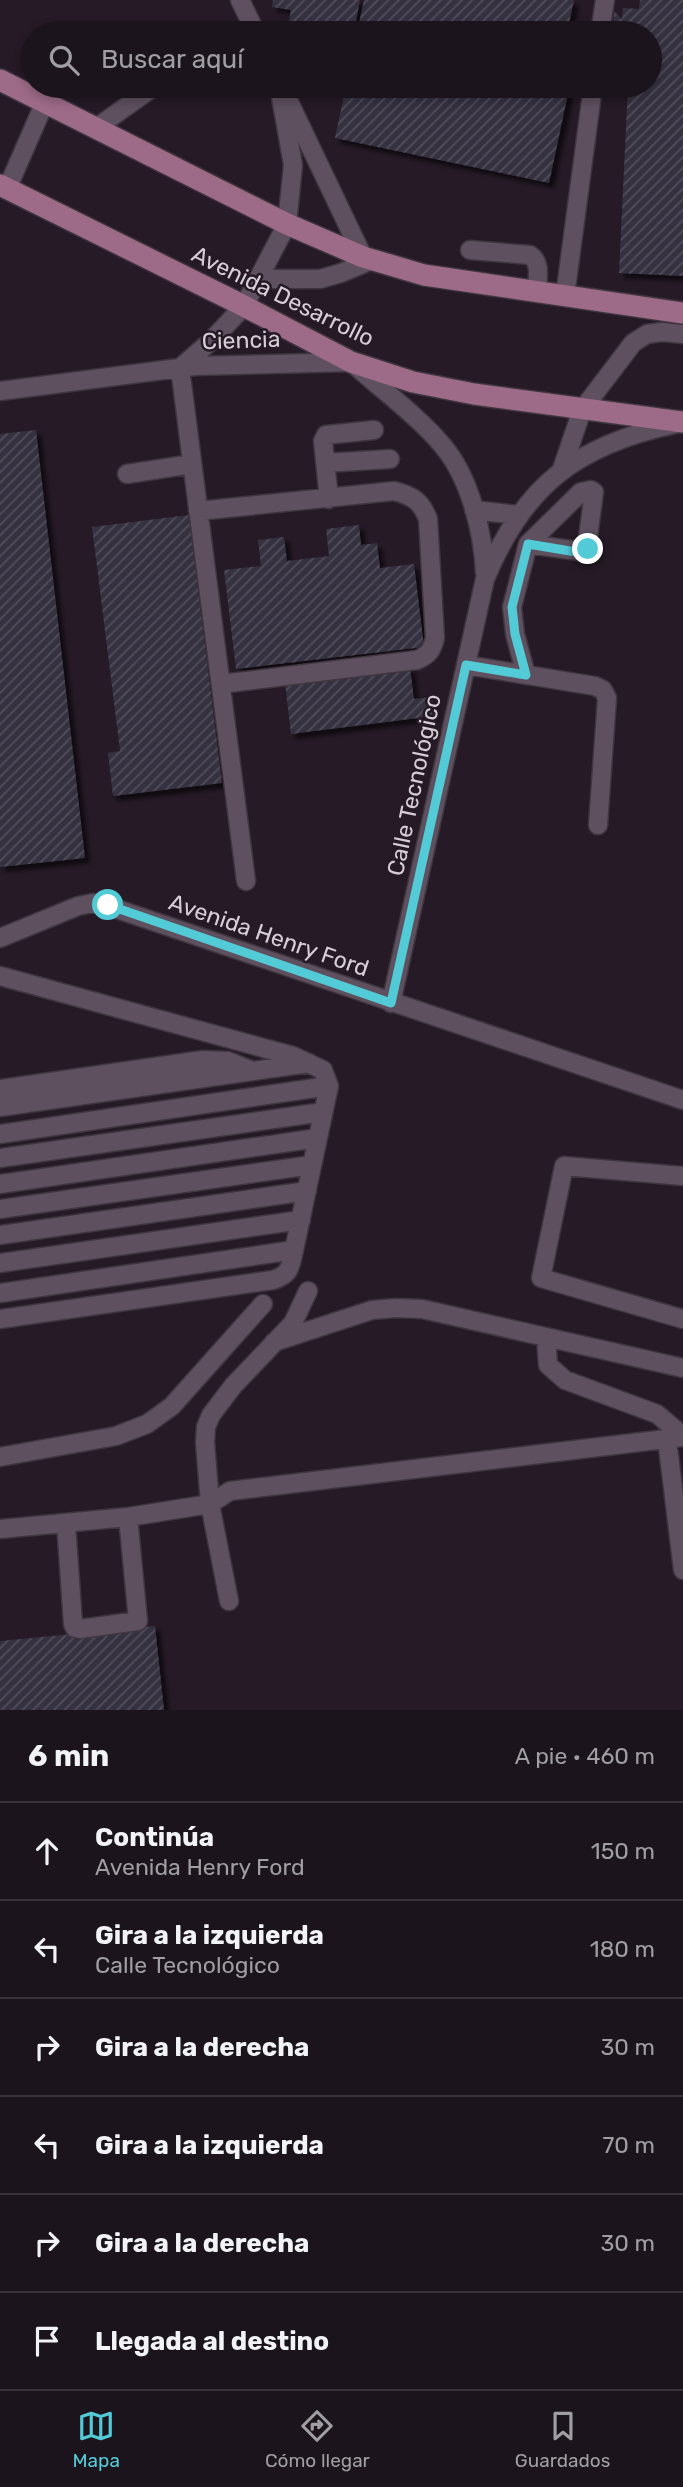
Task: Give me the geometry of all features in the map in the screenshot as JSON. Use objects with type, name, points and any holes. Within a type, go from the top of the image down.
[{"type":"main road","points":[[0,80],[21,90]]},
{"type":"main road","points":[[37,98],[286,224],[368,258],[424,275],[683,313]]},
{"type":"main road","name":"Avenida Desarrollo","points":[[3,187],[351,362],[413,382],[474,394],[683,422]]},
{"type":"street","points":[[240,0],[250,21]]},
{"type":"street","points":[[602,21],[605,0]]},
{"type":"street","points":[[96,128],[138,98]]},
{"type":"street","name":"Ciencia","points":[[180,368],[211,341],[244,306],[286,224],[293,165],[282,98]]},
{"type":"street","points":[[260,279],[320,279],[341,274],[368,258],[286,98]]},
{"type":"street","points":[[565,296],[591,98]]},
{"type":"street","points":[[3,187],[45,102]]},
{"type":"street","points":[[470,250],[530,255],[535,258],[537,292]]},
{"type":"street","name":"Calle Tecnológico","points":[[562,469],[582,410],[633,344],[647,334],[683,334]]},
{"type":"street","name":"Ciencia","points":[[180,368],[351,362]]},
{"type":"street","name":"Calle Tecnológico","points":[[351,362],[443,446],[456,466],[474,510],[483,546],[485,579]]},
{"type":"street","points":[[0,391],[180,368],[246,881]]},
{"type":"street","name":"Calle Tecnológico","points":[[391,1003],[485,579],[500,542],[518,515],[562,469],[600,446],[683,422]]},
{"type":"street","points":[[329,499],[323,440],[326,435],[374,430]]},
{"type":"street","points":[[325,463],[390,458]]},
{"type":"street","points":[[127,474],[192,464]]},
{"type":"street","points":[[198,511],[394,491],[415,498],[423,506],[428,519],[435,638],[433,648],[427,655],[417,660],[220,684]]},
{"type":"street","points":[[474,510],[518,515]]},
{"type":"street","points":[[526,675],[515,634],[512,607],[528,544]]},
{"type":"street","points":[[466,665],[595,686],[603,690],[607,698],[598,825]]},
{"type":"street","name":"Avenida Henry Ford","points":[[0,938],[78,906],[93,903],[108,905],[683,1100]]},
{"type":"street","points":[[0,976],[293,1056],[323,1070],[329,1086],[294,1250],[289,1270],[284,1276],[273,1280],[0,1318]]},
{"type":"street","points":[[0,1089],[203,1060],[228,1061],[253,1071]]},
{"type":"street","points":[[0,1107],[312,1063]]},
{"type":"street","points":[[0,1134],[329,1086]]},
{"type":"street","points":[[0,1158],[323,1112]]},
{"type":"street","points":[[0,1184],[318,1138]]},
{"type":"street","points":[[0,1209],[312,1165]]},
{"type":"street","points":[[683,1176],[564,1166],[541,1278],[683,1319]]},
{"type":"street","points":[[0,1235],[307,1191]]},
{"type":"street","points":[[0,1263],[301,1220]]},
{"type":"street","points":[[0,1293],[294,1250]]},
{"type":"street","points":[[229,1601],[210,1504],[205,1442],[211,1415],[233,1386],[293,1322],[308,1291]]},
{"type":"street","points":[[0,1457],[116,1436],[147,1424],[172,1406],[263,1304]]},
{"type":"street","points":[[274,1342],[372,1310],[422,1309],[683,1368]]},
{"type":"street","points":[[546,1337],[548,1365],[565,1380],[657,1413],[678,1437],[683,1570]]},
{"type":"street","points":[[0,1529],[128,1517],[210,1504],[230,1492],[678,1437]]},
{"type":"street","points":[[66,1523],[73,1624],[80,1629],[138,1621],[128,1517]]},
{"type":"building","points":[[273,0],[360,0],[356,21],[289,21],[291,10],[272,7]]},
{"type":"building","points":[[364,0],[574,0],[570,21],[360,21]]},
{"type":"building","points":[[640,0],[683,0],[683,276],[619,273],[627,98],[662,98],[662,21],[614,21],[614,11],[622,19],[623,8],[639,9]]},
{"type":"building","points":[[343,98],[567,98],[549,183],[335,138]]},
{"type":"building","points":[[36,430],[85,858],[0,867],[0,434]]},
{"type":"building","points":[[189,515],[222,783],[113,796],[108,753],[120,751],[92,527]]},
{"type":"building","points":[[359,525],[361,545],[377,543],[380,568],[414,564],[424,647],[236,669],[224,570],[261,566],[258,540],[284,537],[287,561],[329,556],[326,529]]},
{"type":"building","points":[[410,667],[414,699],[432,697],[434,716],[291,734],[285,683]]},
{"type":"building","points":[[155,1626],[164,1710],[0,1710],[0,1641]]},
{"type":"route","points":[[108,905],[391,1003],[466,665],[526,675],[515,634],[512,607],[528,544],[582,553],[588,549]]}]
